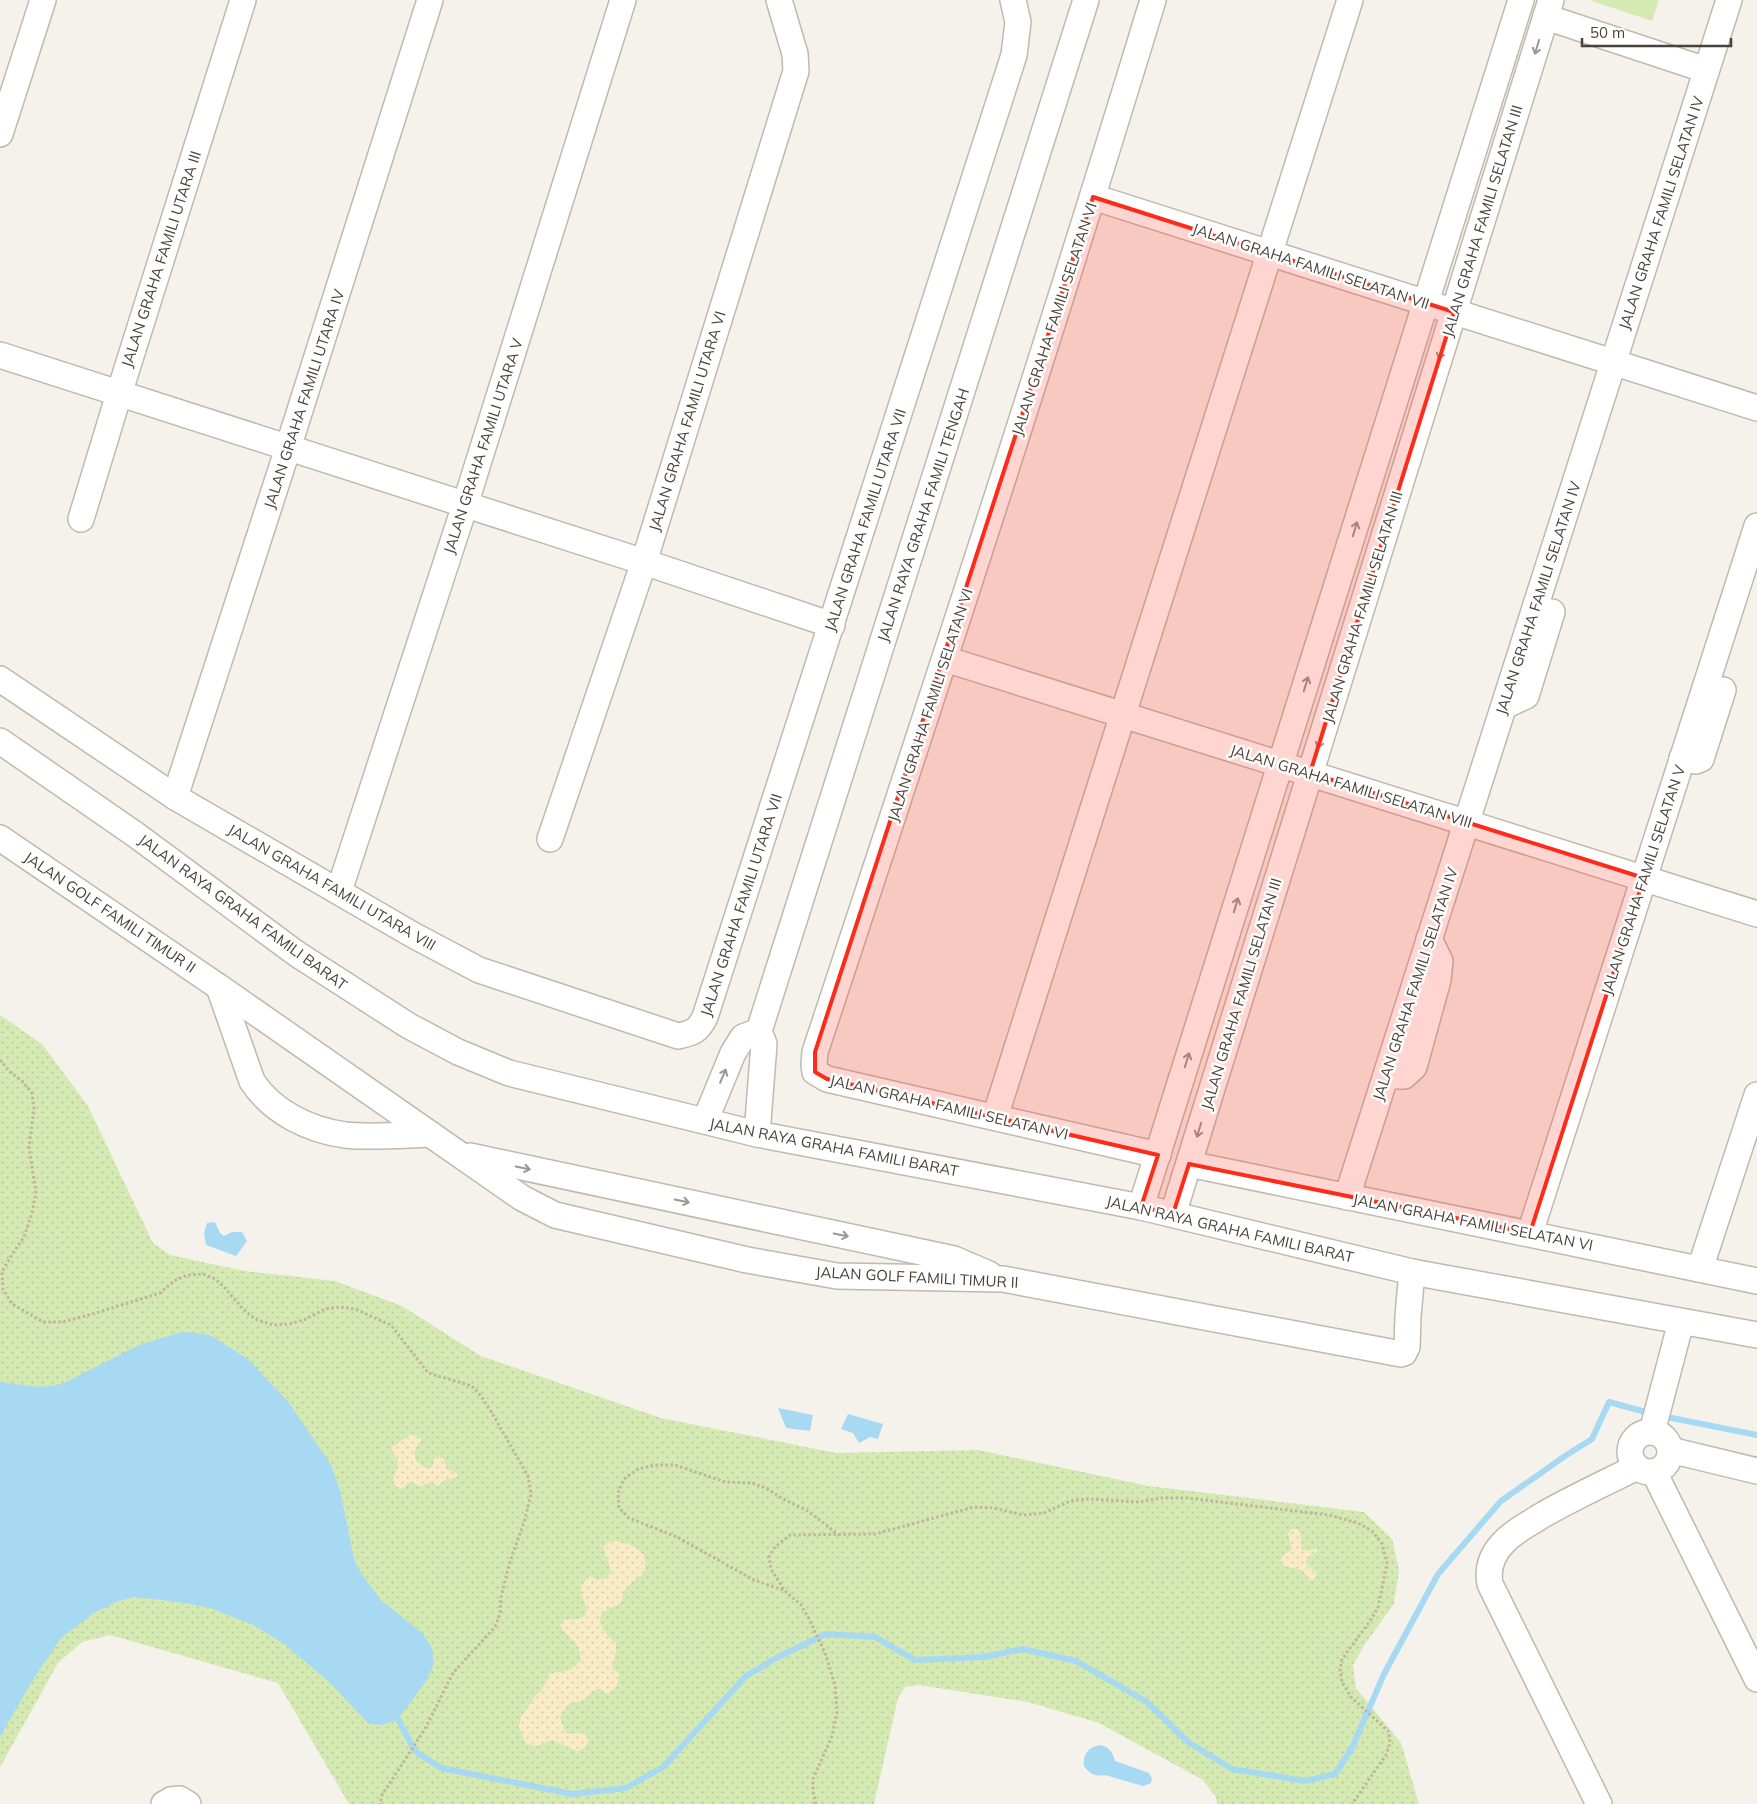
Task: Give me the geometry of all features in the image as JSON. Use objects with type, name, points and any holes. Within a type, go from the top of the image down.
[{"type":"street","points":[[0,134],[43,0]]},
{"type":"street","name":"JALAN GRAHA FAMILI UTARA III","points":[[81,519],[118,394],[243,0]]},
{"type":"street","name":"JALAN GRAHA FAMILI UTARA IV","points":[[175,797],[430,0]]},
{"type":"street","name":"JALAN GRAHA FAMILI UTARA V","points":[[340,891],[465,505],[623,0]]},
{"type":"street","name":"JALAN GRAHA FAMILI UTARA VI","points":[[550,838],[644,562],[796,71],[795,54],[779,0]]},
{"type":"street","name":"JALAN GRAHA FAMILI UTARA VII","points":[[691,1033],[701,1026],[705,1017],[1014,55],[1018,22],[1013,0]]},
{"type":"street","name":"JALAN RAYA GRAHA FAMILI TENGAH","points":[[757,1134],[764,1044],[759,1031],[1086,0]]},
{"type":"street","name":"JALAN GRAHA FAMILI SELATAN VI","points":[[1153,0],[1093,197],[946,659],[815,1052],[814,1065],[816,1072],[827,1079],[1158,1155]]},
{"type":"street","points":[[995,1118],[1350,0]]},
{"type":"street","name":"JALAN GRAHA FAMILI SELATAN III","points":[[1141,1207],[1521,0]]},
{"type":"street","name":"JALAN GRAHA FAMILI SELATAN IV","points":[[1347,1197],[1729,0]]},
{"type":"street","points":[[1549,9],[1706,70]]},
{"type":"street","name":"JALAN GRAHA FAMILI SELATAN III","points":[[1173,1214],[1549,9]]},
{"type":"street","name":"JALAN GRAHA FAMILI SELATAN VII","points":[[1093,197],[1757,408]]},
{"type":"street","points":[[0,355],[832,624]]},
{"type":"street","name":"JALAN GRAHA FAMILI SELATAN V","points":[[1530,1233],[1682,758],[1753,552],[1757,526]]},
{"type":"street","points":[[1682,758],[1696,762],[1701,759],[1757,581]]},
{"type":"street","name":"JALAN GRAHA FAMILI SELATAN VIII","points":[[946,659],[1757,914]]},
{"type":"street","name":"JALAN GRAHA FAMILI UTARA VIII","points":[[0,679],[175,797],[413,935],[479,970],[678,1036],[691,1033]]},
{"type":"street","name":"JALAN RAYA GRAHA FAMILI BARAT","points":[[0,740],[136,835],[297,954],[409,1026],[458,1052],[509,1073],[757,1134],[1141,1207],[1412,1272],[1757,1335]]},
{"type":"street","name":"JALAN GOLF FAMILI TIMUR II","points":[[0,838],[219,987],[522,1198],[555,1215],[747,1260],[837,1276],[1003,1279],[1401,1354],[1404,1354],[1407,1347],[1412,1272]]},
{"type":"street","points":[[219,987],[252,1081],[260,1094],[274,1107],[296,1120],[318,1129],[344,1135],[430,1134]]},
{"type":"street","points":[[705,1121],[733,1053],[744,1038],[759,1031]]},
{"type":"street","points":[[1700,1269],[1757,1095]]},
{"type":"street","points":[[458,1154],[954,1259],[1003,1279]]},
{"type":"street","name":"JALAN GRAHA FAMILI SELATAN VI","points":[[1189,1164],[1757,1281]]},
{"type":"street","points":[[1680,1322],[1652,1429],[1635,1440],[1631,1448],[1632,1458],[1645,1469],[1757,1679]]},
{"type":"street","points":[[1599,1804],[1490,1584],[1488,1572],[1489,1565],[1504,1542],[1525,1526],[1562,1504],[1645,1469],[1663,1468],[1669,1460],[1670,1450],[1667,1442],[1661,1435],[1652,1429]]},
{"type":"street","points":[[1670,1450],[1757,1471]]},
{"type":"street","points":[[164,1804],[171,1800],[180,1799],[188,1804]]},
{"type":"path","points":[[0,1060],[10,1072],[22,1081],[32,1094],[34,1109],[29,1147],[36,1193],[24,1238],[2,1272],[3,1289],[12,1304],[42,1322],[63,1322],[160,1292],[174,1281],[187,1275],[203,1274],[215,1279],[224,1286],[243,1309],[256,1319],[273,1325],[290,1324],[306,1319],[325,1309],[340,1307],[355,1309],[391,1325],[428,1373],[472,1386],[482,1396],[528,1476],[531,1494],[525,1519],[509,1565],[501,1597],[500,1614],[495,1627],[453,1673],[425,1729],[382,1795],[380,1804]]},
{"type":"path","points":[[784,1590],[754,1580],[677,1537],[629,1518],[619,1508],[618,1494],[624,1479],[638,1468],[655,1465],[676,1465],[725,1482],[752,1483],[766,1488],[808,1511],[840,1535]]},
{"type":"path","points":[[816,1804],[812,1792],[813,1779],[832,1736],[837,1712],[835,1685],[825,1653],[808,1616],[801,1605],[784,1590],[771,1569],[769,1557],[775,1547],[790,1535],[875,1534],[974,1507],[994,1508],[1023,1515],[1044,1513],[1070,1501],[1089,1499],[1113,1502],[1139,1502],[1161,1498],[1187,1498],[1329,1515],[1358,1523],[1372,1531],[1382,1544],[1387,1563],[1378,1608],[1342,1658],[1340,1671],[1342,1682],[1351,1697],[1388,1732],[1390,1743],[1386,1755],[1352,1804]]},
{"type":"highlighted area","points":[[1093,197],[1454,312],[1310,773],[1644,878],[1530,1233],[1189,1164],[1173,1214],[1141,1207],[1158,1155],[827,1079],[815,1072],[815,1052]]},
{"type":"green space","points":[[1589,0],[1659,0],[1652,21]]},
{"type":"green space","points":[[0,1015],[42,1044],[88,1106],[153,1243],[170,1255],[245,1271],[335,1281],[402,1306],[481,1356],[661,1418],[836,1453],[978,1450],[1149,1486],[1364,1512],[1392,1539],[1399,1570],[1394,1604],[1365,1644],[1353,1665],[1356,1688],[1401,1743],[1419,1804],[1217,1804],[1216,1797],[1203,1780],[1099,1723],[1028,1702],[918,1685],[905,1687],[898,1698],[874,1804],[349,1804],[278,1683],[110,1635],[82,1642],[58,1663],[0,1767]]},
{"type":"sand","points":[[410,1435],[418,1436],[421,1440],[414,1452],[416,1461],[423,1467],[432,1468],[434,1459],[437,1456],[441,1457],[447,1469],[457,1473],[458,1477],[445,1480],[438,1486],[430,1482],[422,1486],[409,1482],[403,1488],[398,1489],[394,1478],[398,1461],[392,1451],[392,1447]]},
{"type":"sand","points":[[1292,1529],[1297,1529],[1300,1532],[1302,1550],[1309,1551],[1317,1548],[1317,1552],[1309,1556],[1305,1562],[1316,1573],[1312,1581],[1301,1570],[1287,1567],[1281,1561],[1283,1556],[1292,1549],[1288,1534]]},
{"type":"sand","points":[[611,1541],[625,1543],[638,1549],[642,1552],[645,1562],[644,1573],[623,1592],[621,1602],[608,1609],[600,1618],[604,1631],[616,1643],[612,1668],[619,1674],[618,1684],[607,1694],[600,1689],[593,1691],[583,1700],[567,1706],[563,1711],[560,1718],[566,1734],[584,1733],[589,1740],[585,1748],[577,1751],[552,1740],[536,1746],[526,1743],[519,1727],[521,1717],[536,1695],[543,1689],[550,1673],[567,1671],[581,1660],[576,1643],[560,1625],[564,1620],[579,1619],[585,1616],[587,1609],[581,1592],[582,1585],[589,1576],[598,1580],[605,1579],[611,1572],[604,1546]]},
{"type":"water","points":[[215,1222],[220,1233],[224,1236],[232,1232],[242,1232],[247,1241],[236,1256],[206,1245],[204,1233],[207,1223]]},
{"type":"water","points":[[187,1332],[210,1335],[248,1359],[289,1403],[331,1465],[340,1490],[354,1559],[361,1573],[381,1600],[422,1633],[432,1648],[434,1664],[427,1680],[398,1719],[382,1725],[369,1724],[328,1681],[283,1643],[253,1625],[210,1608],[134,1597],[116,1602],[94,1613],[61,1638],[32,1681],[0,1737],[0,1382],[39,1387],[62,1384],[139,1345]]},
{"type":"water","points":[[778,1408],[813,1415],[810,1431],[786,1428]]},
{"type":"water","points":[[848,1414],[883,1424],[878,1439],[870,1437],[859,1443],[853,1433],[841,1429]]},
{"type":"water","points":[[1100,1745],[1110,1750],[1115,1761],[1149,1773],[1152,1778],[1151,1783],[1143,1786],[1091,1773],[1084,1766],[1084,1758],[1089,1749]]},
{"type":"waterway","points":[[394,1714],[415,1751],[441,1768],[572,1794],[626,1788],[663,1767],[746,1676],[778,1657],[826,1634],[875,1637],[915,1660],[984,1657],[1022,1649],[1076,1661],[1147,1702],[1188,1742],[1232,1769],[1305,1781],[1335,1774],[1352,1748],[1384,1674],[1438,1574],[1501,1501],[1592,1439],[1609,1402],[1653,1414]]},
{"type":"waterway","points":[[1662,1416],[1757,1435]]}]
